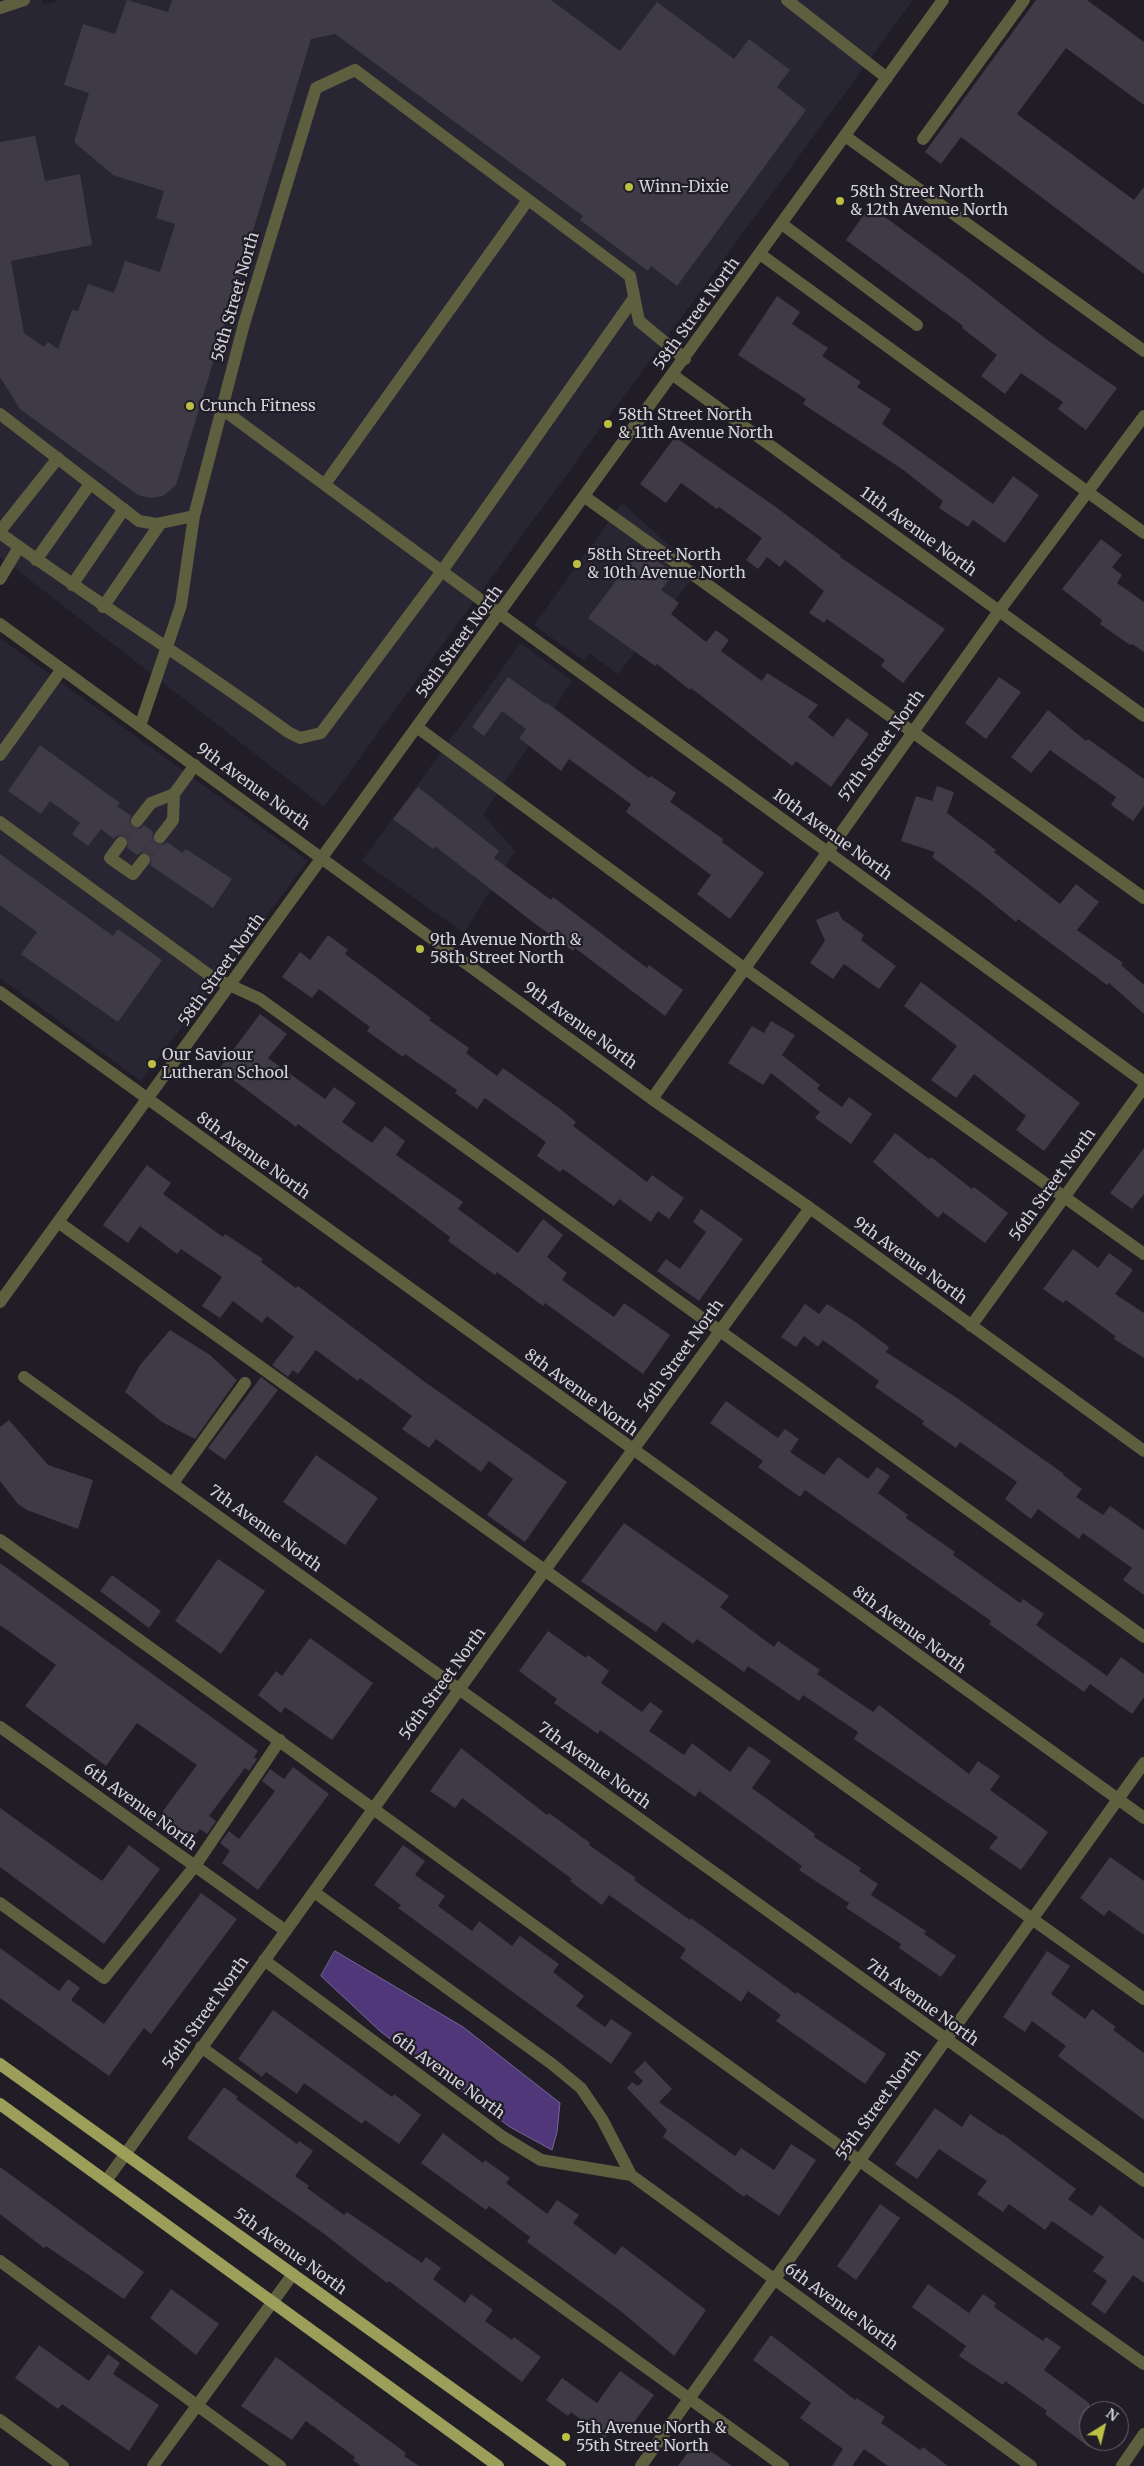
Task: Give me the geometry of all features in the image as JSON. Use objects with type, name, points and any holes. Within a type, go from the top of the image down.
[{"type":"main road","name":"5th Avenue North","points":[[0,2064],[560,2466]]},
{"type":"main road","points":[[0,2104],[498,2466]]},
{"type":"street","points":[[0,8],[24,0]]},
{"type":"street","points":[[787,0],[887,78]]},
{"type":"street","name":"58th Street North","points":[[0,1302],[944,0]]},
{"type":"street","points":[[923,139],[1024,0]]},
{"type":"street","name":"58th Street North","points":[[140,726],[181,605],[194,516],[255,282],[316,88],[355,70],[528,200]]},
{"type":"street","points":[[845,136],[1144,351]]},
{"type":"street","points":[[325,484],[528,200],[630,276],[639,321],[685,359]]},
{"type":"street","points":[[782,224],[917,325]]},
{"type":"street","points":[[760,254],[1144,533]]},
{"type":"street","points":[[58,458],[0,532],[72,585],[167,646],[288,732],[300,738],[308,737],[321,733],[442,571],[634,298]]},
{"type":"street","name":"11th Avenue North","points":[[673,375],[1144,716]]},
{"type":"street","name":"10th Avenue North","points":[[222,409],[500,614],[1144,1082]]},
{"type":"street","points":[[0,414],[139,520],[160,524],[194,516]]},
{"type":"street","name":"57th Street North","points":[[652,1099],[826,851],[999,611],[1144,416]]},
{"type":"street","points":[[36,560],[90,484]]},
{"type":"street","points":[[585,497],[1144,898]]},
{"type":"street","points":[[72,585],[124,509]]},
{"type":"street","points":[[104,607],[160,524]]},
{"type":"street","points":[[0,579],[19,547]]},
{"type":"street","name":"9th Avenue North","points":[[0,624],[652,1099],[810,1208],[1144,1450]]},
{"type":"street","points":[[0,754],[62,669]]},
{"type":"street","points":[[418,728],[744,968],[1144,1254]]},
{"type":"street","points":[[137,821],[151,803],[174,794],[195,765]]},
{"type":"street","points":[[160,837],[173,820],[174,794]]},
{"type":"street","points":[[0,822],[212,977],[260,1000],[1144,1637]]},
{"type":"street","points":[[121,844],[110,858],[133,874],[144,860]]},
{"type":"street","name":"8th Avenue North","points":[[0,992],[1144,1818]]},
{"type":"street","name":"56th Street North","points":[[971,1326],[1144,1087]]},
{"type":"street","name":"56th Street North","points":[[106,2181],[545,1570],[810,1208]]},
{"type":"street","points":[[58,1222],[1144,1998]]},
{"type":"street","name":"7th Avenue North","points":[[24,1377],[945,2040],[1144,2181]]},
{"type":"street","points":[[173,1483],[245,1383]]},
{"type":"street","points":[[1,1542],[353,1792],[858,2161],[1144,2364]]},
{"type":"street","name":"6th Avenue North","points":[[0,1727],[286,1931]]},
{"type":"street","points":[[0,1903],[104,1978],[195,1866],[280,1740]]},
{"type":"street","name":"55th Street North","points":[[641,2466],[1144,1763]]},
{"type":"street","name":"6th Avenue North","points":[[314,1892],[536,2053],[581,2088],[602,2119],[631,2175]]},
{"type":"street","name":"6th Avenue North","points":[[264,1960],[504,2137],[541,2160],[631,2175],[1031,2466]]},
{"type":"street","points":[[201,2047],[784,2466]]},
{"type":"street","points":[[0,2261],[280,2466]]},
{"type":"street","points":[[153,2466],[293,2274]]},
{"type":"street","points":[[0,2420],[63,2466]]},
{"type":"street","points":[[1122,2466],[1144,2434]]},
{"type":"shaded area","points":[[0,0],[42,0],[43,5],[60,0],[913,0],[324,807],[0,557]]},
{"type":"shaded area","points":[[622,503],[698,571],[618,674],[590,654],[584,661],[534,625]]},
{"type":"shaded area","points":[[0,638],[308,861],[141,1081],[0,978]]},
{"type":"shaded area","points":[[521,643],[572,681],[483,815],[515,851],[464,933],[362,861]]},
{"type":"shaded area","points":[[335,1951],[463,2027],[560,2103],[557,2132],[552,2150],[510,2127],[381,2032],[321,1976]]},
{"type":"building","points":[[127,0],[168,12],[172,0],[551,0],[620,51],[657,2],[734,59],[749,39],[790,70],[777,87],[806,110],[677,286],[651,266],[648,271],[580,220],[583,216],[335,34],[311,39],[176,485],[163,496],[151,498],[138,495],[20,409],[0,377],[0,142],[35,136],[45,181],[80,174],[92,245],[11,261],[24,333],[44,347],[48,342],[58,349],[72,310],[78,311],[88,284],[114,293],[125,261],[160,272],[175,224],[156,218],[164,191],[113,175],[74,142],[89,93],[64,85],[83,24],[115,34]]},
{"type":"building","points":[[1036,0],[1087,0],[1144,42],[1144,105],[1066,48],[1017,114],[1134,200],[1144,187],[1144,274],[961,137],[941,164],[925,152]]},
{"type":"building","points":[[870,206],[968,278],[1046,339],[1117,388],[1086,430],[1058,409],[1063,402],[1021,373],[1005,394],[981,376],[997,355],[962,328],[963,326],[846,240]]},
{"type":"building","points":[[777,296],[800,312],[792,324],[828,348],[822,356],[861,382],[857,387],[891,409],[882,424],[993,504],[1013,476],[1039,495],[1005,543],[973,520],[968,527],[939,508],[943,501],[902,469],[803,404],[806,399],[738,355]]},
{"type":"building","points":[[675,437],[773,505],[840,557],[945,629],[903,683],[881,666],[885,660],[827,619],[824,623],[809,613],[824,591],[785,560],[780,567],[767,557],[758,569],[746,560],[762,538],[681,483],[666,503],[640,484]]},
{"type":"building","points":[[1101,539],[1122,555],[1112,567],[1122,575],[1117,583],[1144,602],[1144,652],[1132,644],[1130,645],[1100,624],[1102,620],[1062,589]]},
{"type":"building","points":[[640,549],[674,573],[661,590],[679,603],[671,614],[706,642],[716,630],[729,640],[721,651],[762,681],[767,673],[818,705],[808,717],[833,737],[847,718],[869,734],[831,787],[796,761],[792,766],[691,688],[690,690],[657,664],[655,666],[588,618]]},
{"type":"building","points":[[508,677],[547,703],[649,778],[651,776],[676,793],[670,802],[723,839],[722,842],[764,873],[730,919],[697,894],[711,875],[626,812],[631,804],[569,759],[561,771],[519,738],[526,729],[502,711],[484,736],[472,727]]},
{"type":"building","points":[[999,677],[1021,692],[986,739],[965,723]]},
{"type":"building","points":[[1048,710],[1086,741],[1088,739],[1144,779],[1144,806],[1133,821],[1111,805],[1116,797],[1050,750],[1031,773],[1011,757]]},
{"type":"building","points":[[40,745],[120,803],[117,806],[131,816],[129,824],[132,828],[140,829],[144,825],[153,832],[152,840],[155,844],[163,845],[167,842],[182,853],[186,849],[232,879],[213,908],[150,865],[152,857],[149,853],[141,852],[137,855],[127,848],[129,840],[125,836],[118,835],[114,839],[101,829],[88,846],[72,834],[80,823],[50,801],[41,814],[8,791]]},
{"type":"building","points":[[937,786],[954,792],[947,813],[996,850],[994,852],[1060,904],[1076,884],[1099,902],[1077,930],[1123,963],[1121,965],[1144,985],[1144,1014],[1109,983],[1107,985],[1018,919],[1016,922],[932,857],[935,852],[901,841],[916,796],[932,801]]},
{"type":"building","points":[[418,787],[499,851],[494,858],[551,900],[553,897],[647,968],[649,965],[683,990],[665,1016],[575,948],[573,951],[534,923],[435,846],[433,849],[393,819]]},
{"type":"building","points":[[0,854],[113,936],[118,929],[162,960],[118,1022],[21,954],[37,932],[0,905]]},
{"type":"building","points":[[838,911],[842,919],[864,935],[861,940],[896,966],[879,989],[844,964],[833,979],[810,963],[825,941],[816,920]]},
{"type":"building","points":[[328,935],[348,950],[345,954],[431,1018],[429,1020],[469,1048],[466,1053],[497,1076],[503,1068],[559,1108],[576,1122],[573,1126],[647,1182],[652,1175],[684,1198],[669,1219],[658,1211],[651,1222],[619,1199],[614,1206],[563,1169],[560,1172],[537,1156],[546,1142],[485,1098],[477,1109],[455,1093],[457,1090],[405,1054],[403,1057],[367,1031],[370,1027],[319,989],[312,998],[282,977],[300,952],[310,960]]},
{"type":"building","points":[[921,982],[1080,1103],[1044,1151],[1016,1130],[1026,1116],[974,1074],[956,1098],[931,1080],[957,1046],[904,1006]]},
{"type":"building","points":[[260,1014],[287,1034],[268,1058],[325,1099],[334,1087],[356,1103],[342,1122],[372,1143],[385,1126],[405,1141],[396,1155],[463,1202],[458,1209],[518,1253],[543,1219],[563,1235],[547,1257],[567,1273],[562,1280],[614,1317],[624,1303],[670,1335],[643,1374],[545,1303],[543,1306],[497,1272],[495,1275],[448,1241],[450,1237],[405,1203],[298,1124],[296,1127],[219,1069]]},
{"type":"building","points":[[771,1021],[795,1035],[782,1055],[820,1085],[817,1089],[842,1107],[849,1097],[872,1114],[851,1144],[815,1118],[820,1112],[771,1073],[763,1085],[728,1063],[752,1026],[764,1033]]},
{"type":"building","points":[[895,1133],[929,1159],[931,1157],[972,1189],[974,1187],[1008,1213],[985,1243],[943,1212],[938,1218],[873,1162]]},
{"type":"building","points":[[1144,1148],[1144,1194],[1132,1209],[1110,1193]]},
{"type":"building","points":[[147,1165],[171,1183],[163,1194],[223,1237],[225,1234],[263,1259],[261,1262],[296,1288],[298,1286],[425,1382],[567,1482],[525,1542],[487,1515],[513,1479],[489,1461],[481,1472],[436,1439],[429,1448],[402,1429],[412,1416],[360,1378],[358,1381],[316,1350],[298,1374],[293,1370],[288,1377],[272,1365],[294,1337],[267,1316],[262,1323],[233,1301],[220,1318],[202,1306],[222,1277],[181,1249],[177,1254],[140,1226],[128,1243],[103,1225]]},
{"type":"building","points":[[701,1209],[743,1239],[699,1301],[657,1271],[666,1259],[680,1269],[706,1232],[693,1222]]},
{"type":"building","points":[[1073,1249],[1098,1268],[1109,1253],[1133,1270],[1115,1294],[1144,1313],[1144,1358],[1114,1339],[1115,1336],[1066,1300],[1063,1303],[1043,1289]]},
{"type":"building","points":[[805,1304],[819,1314],[827,1304],[854,1321],[889,1347],[886,1352],[957,1398],[1064,1474],[1082,1489],[1076,1497],[1103,1515],[1110,1506],[1144,1530],[1144,1595],[1123,1580],[1132,1568],[1083,1533],[1079,1539],[1038,1509],[1031,1519],[1005,1499],[1017,1482],[960,1442],[956,1448],[922,1424],[924,1421],[875,1387],[879,1381],[823,1340],[818,1347],[804,1336],[796,1347],[781,1337]]},
{"type":"building","points":[[170,1330],[210,1355],[237,1380],[195,1439],[162,1422],[125,1392],[140,1365]]},
{"type":"building","points":[[261,1377],[278,1390],[225,1460],[208,1448]]},
{"type":"building","points":[[726,1401],[778,1438],[785,1429],[799,1439],[790,1452],[824,1475],[838,1457],[868,1479],[877,1467],[890,1476],[878,1493],[908,1515],[906,1518],[955,1552],[953,1555],[1020,1603],[1023,1599],[1044,1614],[1036,1625],[1107,1676],[1121,1657],[1144,1674],[1144,1697],[1132,1714],[1090,1684],[1084,1692],[989,1624],[991,1621],[805,1490],[800,1497],[758,1467],[763,1461],[710,1423]]},
{"type":"building","points":[[9,1420],[48,1465],[93,1480],[78,1529],[27,1510],[18,1504],[0,1481],[0,1427]]},
{"type":"building","points":[[316,1455],[378,1498],[345,1545],[283,1502]]},
{"type":"building","points":[[624,1523],[729,1596],[720,1607],[774,1647],[778,1641],[820,1670],[817,1674],[873,1712],[879,1705],[969,1774],[978,1761],[1000,1776],[990,1790],[1048,1832],[1021,1870],[989,1848],[998,1837],[854,1739],[858,1732],[803,1695],[799,1701],[748,1666],[744,1672],[697,1639],[693,1644],[663,1622],[656,1632],[581,1581]]},
{"type":"building","points":[[218,1559],[265,1591],[221,1654],[175,1621]]},
{"type":"building","points":[[0,1563],[258,1751],[254,1757],[257,1759],[249,1771],[245,1768],[209,1816],[216,1821],[207,1834],[200,1829],[189,1843],[157,1819],[197,1765],[137,1723],[106,1766],[25,1706],[56,1665],[0,1625]]},
{"type":"building","points":[[112,1575],[161,1611],[149,1628],[100,1591]]},
{"type":"building","points":[[548,1631],[586,1658],[588,1655],[609,1671],[601,1683],[642,1712],[650,1702],[663,1711],[649,1731],[684,1755],[692,1743],[730,1772],[749,1746],[771,1761],[752,1788],[815,1834],[814,1837],[861,1868],[859,1871],[878,1884],[871,1895],[926,1931],[924,1934],[956,1956],[941,1977],[899,1948],[901,1944],[846,1908],[849,1903],[799,1870],[802,1866],[699,1791],[695,1797],[600,1730],[598,1734],[554,1703],[557,1699],[519,1671]]},
{"type":"building","points":[[310,1638],[373,1683],[332,1740],[285,1707],[281,1713],[258,1695],[276,1671],[282,1676]]},
{"type":"building","points":[[461,1748],[547,1815],[549,1813],[590,1843],[589,1845],[636,1878],[634,1880],[690,1920],[691,1918],[796,1994],[797,1992],[886,2054],[865,2084],[776,2021],[781,2015],[748,1991],[741,2002],[680,1958],[686,1949],[609,1895],[602,1905],[570,1881],[572,1879],[462,1798],[455,1808],[430,1791]]},
{"type":"building","points":[[293,1767],[329,1794],[258,1890],[222,1863],[230,1851],[220,1843],[229,1831],[239,1839],[275,1791],[262,1781],[270,1769],[284,1779]]},
{"type":"building","points":[[0,1808],[102,1881],[129,1845],[160,1869],[104,1944],[0,1867]]},
{"type":"building","points":[[403,1845],[425,1861],[415,1875],[445,1896],[438,1906],[472,1931],[479,1921],[512,1946],[520,1936],[559,1964],[553,1972],[584,1996],[576,2006],[605,2027],[611,2019],[632,2033],[611,2064],[398,1908],[401,1905],[374,1885]]},
{"type":"building","points":[[1110,1857],[1144,1881],[1144,1935],[1109,1910],[1104,1916],[1080,1898]]},
{"type":"building","points":[[201,1893],[237,1919],[151,2034],[144,2028],[109,2076],[0,1998],[0,1948],[59,1991],[68,1979],[80,1988],[71,2000],[104,2024]]},
{"type":"building","points":[[1047,1951],[1070,1966],[1051,1994],[1085,2019],[1092,2009],[1116,2027],[1113,2030],[1144,2053],[1144,2120],[1058,2056],[1066,2046],[1032,2021],[1025,2032],[1003,2017]]},
{"type":"building","points":[[273,2010],[392,2097],[394,2094],[421,2115],[399,2144],[365,2120],[362,2124],[304,2083],[297,2094],[266,2072],[262,2077],[238,2059]]},
{"type":"building","points":[[645,2061],[672,2089],[659,2102],[735,2156],[741,2148],[774,2170],[791,2144],[816,2160],[779,2216],[746,2194],[744,2197],[663,2137],[667,2130],[627,2088],[632,2082],[638,2086],[643,2081],[634,2072]]},
{"type":"building","points":[[224,2087],[238,2097],[236,2099],[297,2144],[299,2141],[313,2151],[295,2176],[309,2186],[307,2188],[344,2215],[347,2212],[422,2263],[426,2257],[441,2268],[433,2279],[465,2303],[471,2294],[493,2310],[485,2321],[512,2340],[514,2337],[541,2357],[522,2382],[389,2281],[387,2283],[323,2233],[187,2138]]},
{"type":"building","points":[[935,2108],[962,2127],[970,2114],[1002,2134],[1076,2189],[1068,2199],[1092,2216],[1100,2205],[1144,2240],[1144,2283],[1133,2275],[1105,2314],[1091,2304],[1107,2281],[1093,2271],[1104,2257],[1052,2221],[1045,2230],[1009,2204],[1003,2212],[977,2194],[987,2181],[939,2149],[917,2179],[895,2164]]},
{"type":"building","points":[[443,2133],[483,2163],[485,2160],[510,2178],[506,2183],[547,2214],[557,2200],[579,2215],[573,2223],[615,2255],[622,2246],[706,2310],[674,2356],[623,2313],[527,2242],[530,2237],[489,2206],[486,2210],[421,2163]]},
{"type":"building","points":[[0,2167],[144,2272],[124,2299],[46,2246],[44,2248],[0,2214]]},
{"type":"building","points":[[880,2204],[900,2218],[856,2280],[837,2266]]},
{"type":"building","points":[[928,2284],[969,2313],[983,2294],[996,2303],[994,2307],[1043,2341],[1046,2337],[1061,2347],[1044,2370],[1086,2401],[1079,2401],[1079,2440],[1045,2414],[1047,2411],[1005,2381],[1003,2385],[959,2356],[966,2346],[912,2307]]},
{"type":"building","points":[[171,2289],[219,2324],[196,2355],[150,2318]]},
{"type":"building","points":[[771,2335],[855,2400],[857,2398],[885,2417],[881,2423],[920,2450],[923,2447],[948,2466],[888,2466],[864,2449],[852,2466],[832,2466],[843,2449],[800,2418],[811,2403],[753,2360]]},
{"type":"building","points":[[39,2345],[89,2381],[108,2354],[120,2363],[113,2374],[159,2405],[129,2451],[62,2404],[58,2409],[15,2378]]},
{"type":"building","points":[[276,2357],[406,2453],[404,2456],[419,2466],[361,2466],[353,2460],[355,2457],[306,2421],[292,2440],[241,2406]]},
{"type":"building","points":[[620,2371],[654,2395],[629,2429],[618,2421],[605,2438],[571,2412],[568,2416],[546,2400],[562,2378],[597,2403]]},
{"type":"building","points":[[696,2441],[732,2466],[678,2466]]},
{"type":"tunnel","points":[[121,843],[137,821]]},
{"type":"tunnel","points":[[144,860],[160,837]]},
{"type":"place","name":"Winn-Dixie","points":[[629,187]]},
{"type":"place","name":"58th Street North & 12th Avenue North","points":[[840,201]]},
{"type":"place","name":"Crunch Fitness","points":[[190,406]]},
{"type":"place","name":"58th Street North & 11th Avenue North","points":[[608,424]]},
{"type":"place","name":"58th Street North & 10th Avenue North","points":[[577,564]]},
{"type":"place","name":"9th Avenue North & 58th Street North","points":[[420,949]]},
{"type":"place","name":"Our Saviour Lutheran School","points":[[152,1064]]},
{"type":"place","name":"5th Avenue North & 55th Street North","points":[[566,2437]]}]
